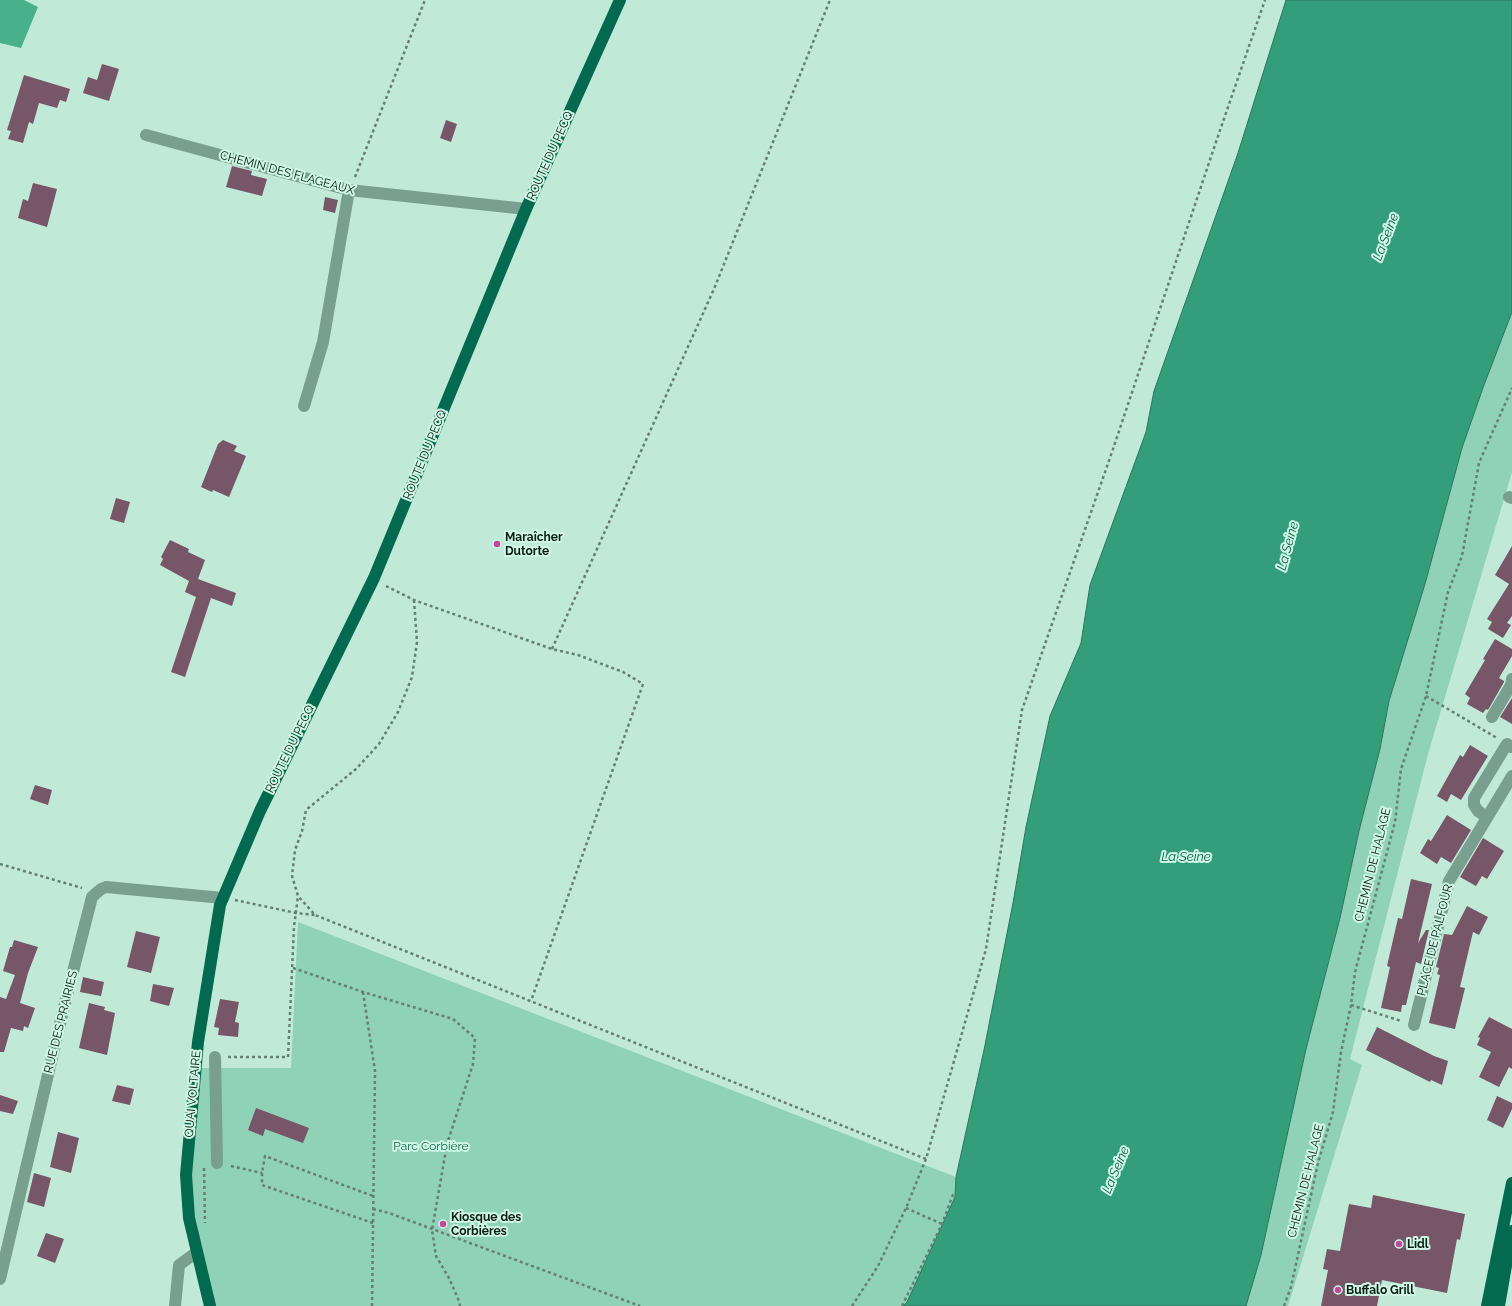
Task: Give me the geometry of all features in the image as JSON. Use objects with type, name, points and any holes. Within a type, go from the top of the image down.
[{"type":"main road","name":"ROUTE DU PECQ","points":[[222,901],[260,811],[374,578],[526,209],[620,0]]},
{"type":"main road","name":"QUAI VOLTAIRE","points":[[211,1306],[204,1283],[189,1218],[186,1175],[198,1042],[222,901]]},
{"type":"main road","points":[[1487,1306],[1512,1183]]},
{"type":"main road","points":[[1499,1306],[1512,1231]]},
{"type":"street","name":"CHEMIN DES FLAGEAUX","points":[[146,135],[349,190],[526,209]]},
{"type":"street","points":[[304,406],[323,342],[349,190]]},
{"type":"street","points":[[1492,717],[1511,685],[1512,679]]},
{"type":"street","points":[[1487,817],[1478,811],[1474,805],[1474,798],[1510,745]]},
{"type":"street","name":"PLACE DE PALFOUR","points":[[1414,1025],[1449,881],[1512,776]]},
{"type":"street","points":[[97,892],[106,887],[222,901]]},
{"type":"street","name":"RUE DES PRAIRIES","points":[[0,1279],[80,942],[92,897],[97,892]]},
{"type":"street","points":[[216,1056],[216,1163]]},
{"type":"street","points":[[175,1306],[179,1264],[198,1252]]},
{"type":"path","points":[[349,190],[425,0]]},
{"type":"path","points":[[552,649],[714,289],[830,0]]},
{"type":"path","points":[[852,1306],[878,1266],[906,1208],[926,1159],[986,949],[1022,710],[1112,452],[1265,0]]},
{"type":"path","name":"CHEMIN DE HALAGE","points":[[1284,1306],[1291,1286],[1318,1164],[1333,1112],[1341,1052],[1355,972],[1394,822],[1401,769],[1426,696],[1448,592],[1462,556],[1479,463],[1512,388]]},
{"type":"path","points":[[374,578],[389,588],[414,600],[552,649],[578,655],[623,672],[644,684],[531,1001]]},
{"type":"path","points":[[216,1056],[288,1057],[294,927],[298,896],[292,876],[295,850],[302,831],[306,810],[356,769],[379,744],[398,712],[412,677],[417,642],[414,600]]},
{"type":"path","points":[[1426,696],[1510,745]]},
{"type":"path","points":[[0,864],[97,892]]},
{"type":"path","points":[[298,896],[315,915]]},
{"type":"path","points":[[222,901],[315,915],[926,1159]]},
{"type":"path","points":[[293,968],[363,992],[453,1019],[475,1038],[473,1064],[447,1144],[432,1230],[436,1256],[449,1278],[460,1306]]},
{"type":"path","points":[[363,992],[375,1071],[372,1306]]},
{"type":"path","points":[[1350,1005],[1414,1025]]},
{"type":"path","points":[[373,1196],[265,1156],[262,1173],[262,1185],[373,1223]]},
{"type":"path","points":[[204,1166],[205,1230]]},
{"type":"path","points":[[231,1166],[262,1173]]},
{"type":"path","points":[[902,1306],[942,1224],[954,1192]]},
{"type":"path","points":[[906,1208],[942,1224]]},
{"type":"path","points":[[373,1209],[389,1213],[640,1306]]},
{"type":"green space","points":[[1512,312],[1512,472],[1428,754],[1350,1059],[1362,1065],[1288,1306],[1246,1306],[1261,1255],[1306,1049],[1340,918],[1359,831],[1380,749],[1389,701],[1425,584],[1462,448]]},
{"type":"green space","name":"Parc Corbière","points":[[298,922],[956,1177],[955,1197],[907,1302],[903,1306],[211,1306],[189,1218],[196,1068],[291,1068]]},
{"type":"shaded area","points":[[0,0],[24,0],[38,7],[21,48],[0,43]]},
{"type":"water","name":"La Seine","points":[[1286,0],[1512,0],[1512,312],[1462,448],[1425,584],[1389,701],[1380,749],[1359,831],[1340,918],[1306,1049],[1261,1255],[1246,1306],[903,1306],[907,1302],[955,1197],[956,1177],[984,1050],[1013,903],[1026,827],[1050,716],[1081,643],[1090,585],[1146,432],[1154,391],[1238,153]]},
{"type":"building","points":[[102,64],[119,69],[109,101],[83,93],[88,77],[97,80]]},
{"type":"building","points":[[24,75],[70,89],[66,102],[60,100],[57,108],[39,103],[33,124],[29,122],[23,143],[8,139],[11,131],[7,130]]},
{"type":"building","points":[[446,120],[457,124],[451,142],[440,138]]},
{"type":"building","points":[[232,166],[252,171],[251,175],[267,179],[262,196],[226,187]]},
{"type":"building","points":[[33,183],[57,189],[47,227],[18,218],[23,199],[28,201]]},
{"type":"building","points":[[325,197],[338,200],[335,213],[323,210]]},
{"type":"building","points":[[223,440],[237,446],[234,451],[246,456],[229,497],[213,490],[212,492],[201,487],[218,444]]},
{"type":"building","points":[[116,498],[130,502],[124,523],[110,519]]},
{"type":"building","points":[[170,540],[189,549],[188,552],[205,560],[198,579],[236,593],[232,606],[211,598],[185,677],[171,672],[196,597],[185,592],[189,581],[160,565],[163,559],[161,557]]},
{"type":"building","points":[[1512,546],[1512,616],[1507,623],[1511,625],[1503,638],[1488,629],[1492,622],[1487,619],[1509,584],[1495,575]]},
{"type":"building","points":[[1495,639],[1512,649],[1512,656],[1499,678],[1504,682],[1488,710],[1486,709],[1483,713],[1467,704],[1470,698],[1465,694],[1485,660],[1483,659]]},
{"type":"building","points":[[1512,698],[1512,724],[1500,717]]},
{"type":"building","points":[[1470,745],[1488,756],[1461,800],[1451,794],[1447,802],[1437,796],[1460,755],[1463,757]]},
{"type":"building","points":[[35,785],[52,790],[48,805],[30,799]]},
{"type":"building","points":[[1447,815],[1471,830],[1451,863],[1441,857],[1437,864],[1420,853],[1428,839],[1431,841]]},
{"type":"building","points":[[1483,838],[1504,851],[1487,879],[1482,876],[1476,886],[1460,877]]},
{"type":"building","points":[[1411,879],[1432,884],[1418,943],[1426,930],[1429,930],[1421,964],[1416,962],[1406,1005],[1402,1005],[1401,1012],[1381,1008],[1390,967],[1387,966],[1398,918],[1402,919]]},
{"type":"building","points":[[1467,906],[1488,917],[1479,935],[1473,932],[1460,987],[1465,988],[1455,1029],[1429,1023],[1440,975],[1437,974],[1439,968],[1436,967],[1444,934],[1452,935]]},
{"type":"building","points":[[136,931],[160,937],[151,973],[127,967]]},
{"type":"building","points":[[14,940],[38,947],[28,973],[20,1003],[35,1008],[28,1028],[24,1026],[23,1031],[11,1028],[4,1052],[0,1052],[0,997],[6,999],[15,975],[3,971],[10,947],[12,947]]},
{"type":"building","points":[[83,977],[104,982],[101,996],[80,992]]},
{"type":"building","points":[[153,984],[174,988],[169,1006],[150,1001]]},
{"type":"building","points":[[220,999],[239,1002],[235,1022],[239,1023],[238,1037],[218,1035],[219,1028],[214,1027]]},
{"type":"building","points":[[89,1003],[105,1007],[104,1010],[115,1013],[107,1055],[79,1048]]},
{"type":"building","points":[[1489,1017],[1512,1029],[1512,1069],[1509,1067],[1499,1087],[1479,1077],[1491,1052],[1477,1045],[1480,1038],[1478,1037]]},
{"type":"building","points":[[1377,1027],[1434,1056],[1448,1061],[1442,1085],[1431,1080],[1430,1082],[1366,1050]]},
{"type":"building","points":[[117,1085],[134,1089],[130,1105],[112,1101]]},
{"type":"building","points":[[0,1095],[18,1101],[13,1114],[0,1111]]},
{"type":"building","points":[[1497,1096],[1512,1103],[1512,1109],[1503,1128],[1487,1120]]},
{"type":"building","points":[[256,1108],[309,1128],[303,1143],[265,1129],[263,1136],[248,1130]]},
{"type":"building","points":[[58,1132],[79,1138],[71,1173],[50,1167]]},
{"type":"building","points":[[34,1173],[51,1178],[44,1207],[27,1202]]},
{"type":"building","name":"Lidl","points":[[1373,1195],[1465,1214],[1460,1240],[1457,1239],[1447,1293],[1382,1280],[1377,1306],[1321,1306],[1328,1270],[1323,1269],[1327,1249],[1340,1251],[1349,1204],[1371,1208]]},
{"type":"building","points":[[46,1233],[64,1239],[55,1263],[37,1256]]},
{"type":"place","name":"Maraîcher Dutorte","points":[[497,544]]},
{"type":"place","name":"Kiosque des Corbières","points":[[443,1224]]},
{"type":"place","name":"Lidl","points":[[1399,1244]]},
{"type":"place","name":"Buffalo Grill","points":[[1338,1290]]}]
